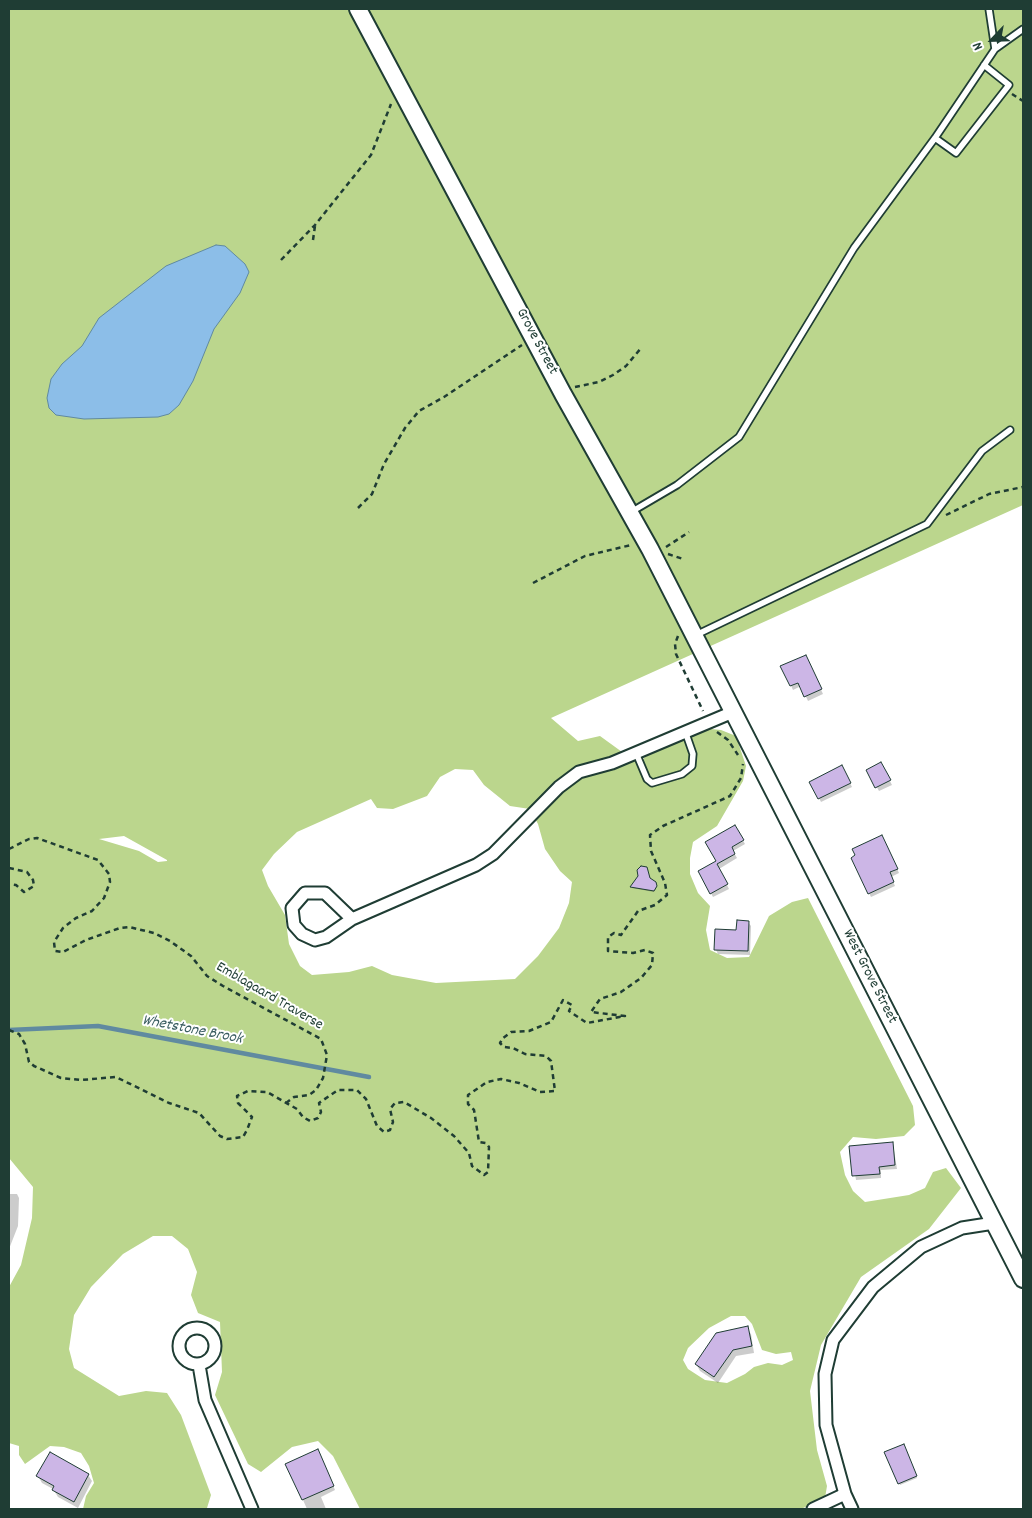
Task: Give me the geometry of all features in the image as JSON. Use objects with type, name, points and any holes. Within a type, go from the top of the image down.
[{"type":"main road","name":"Grove Street","points":[[358,9],[561,391],[650,549],[714,675]]},
{"type":"main road","name":"West Grove Street","points":[[714,675],[1023,1280]]},
{"type":"street","points":[[352,919],[325,893],[305,893],[292,908],[294,925],[302,934],[315,940],[326,938],[352,919],[476,865],[493,854],[559,787],[579,772],[612,764],[733,712]]},
{"type":"street","points":[[852,1509],[845,1494],[826,1425],[825,1374],[833,1340],[873,1287],[921,1247],[962,1228],[994,1223]]},
{"type":"street","points":[[199,1365],[205,1400],[252,1509]]},
{"type":"street","points":[[813,1509],[845,1494]]},
{"type":"lane","points":[[989,9],[995,49]]},
{"type":"lane","points":[[629,513],[677,485],[739,437],[854,248],[935,138],[995,49],[1023,29]]},
{"type":"lane","points":[[935,138],[956,153],[1009,85],[984,65]]},
{"type":"lane","points":[[694,636],[927,524],[982,451],[1010,430]]},
{"type":"lane","points":[[636,753],[647,779],[652,783],[682,774],[692,766],[693,754],[685,732]]},
{"type":"path","points":[[281,260],[315,225],[371,155],[384,120]]},
{"type":"path","points":[[313,240],[315,225]]},
{"type":"path","points":[[358,508],[372,494],[384,464],[405,428],[419,411],[444,398],[534,339]]},
{"type":"path","points":[[561,391],[599,382],[613,375],[626,366],[642,347]]},
{"type":"path","points":[[927,524],[989,494],[1023,487]]},
{"type":"path","points":[[533,583],[585,556],[631,545],[650,549],[664,548],[689,532]]},
{"type":"path","points":[[9,1030],[18,1034],[26,1044],[29,1062],[34,1066],[61,1078],[116,1077],[169,1103],[199,1114],[220,1136],[227,1139],[243,1137],[252,1117],[238,1103],[238,1096],[248,1091],[267,1092],[286,1103],[310,1121],[318,1118],[321,1112],[319,1103],[338,1090],[357,1090],[366,1099],[377,1126],[384,1132],[390,1130],[393,1122],[390,1109],[395,1103],[404,1102],[431,1118],[454,1136],[469,1153],[472,1166],[484,1175],[488,1172],[489,1148],[486,1143],[479,1142],[474,1110],[468,1104],[468,1094],[487,1082],[501,1079],[519,1083],[540,1092],[555,1091],[551,1061],[546,1056],[525,1054],[513,1048],[504,1047],[500,1044],[502,1038],[511,1032],[529,1031],[551,1022],[563,1000],[572,1005],[569,1011],[586,1023],[625,1016],[591,1012],[600,998],[621,992],[635,983],[650,969],[653,953],[645,950],[633,953],[608,951],[608,937],[614,933],[621,935],[638,911],[655,905],[667,895],[666,883],[651,850],[650,835],[663,826],[730,796],[741,778],[742,758],[710,722],[697,702],[676,654],[675,644],[678,635],[694,636]]},
{"type":"path","name":"Emblagaard Traverse","points":[[9,848],[28,838],[37,838],[98,860],[109,874],[110,882],[104,898],[92,911],[76,918],[63,928],[54,942],[55,950],[63,952],[86,940],[120,928],[129,927],[154,933],[190,956],[207,976],[321,1039],[327,1055],[323,1078],[316,1090],[309,1095],[294,1097],[286,1103]]},
{"type":"path","points":[[9,868],[27,872],[33,880],[34,886],[24,892],[16,885],[9,884]]},
{"type":"green space","points":[[9,9],[1023,9],[1023,505],[551,718],[578,741],[600,736],[640,765],[655,739],[676,730],[692,727],[721,730],[736,736],[746,766],[743,781],[717,826],[693,842],[690,858],[690,874],[698,893],[710,906],[706,930],[710,950],[727,958],[749,957],[769,916],[792,902],[808,898],[913,1106],[915,1125],[904,1136],[876,1139],[853,1137],[840,1152],[845,1175],[853,1191],[865,1202],[909,1195],[925,1188],[933,1172],[946,1168],[961,1188],[929,1229],[861,1277],[821,1345],[810,1391],[817,1450],[827,1486],[825,1498],[801,1509],[360,1509],[333,1456],[318,1441],[292,1447],[261,1472],[248,1464],[215,1395],[222,1372],[220,1322],[198,1313],[191,1295],[197,1272],[188,1249],[172,1236],[153,1236],[123,1254],[91,1287],[74,1315],[69,1349],[74,1368],[119,1396],[146,1391],[167,1393],[181,1415],[211,1495],[207,1508],[83,1509],[86,1496],[94,1483],[89,1466],[81,1453],[64,1447],[50,1446],[25,1464],[19,1455],[19,1446],[9,1443],[9,1287],[21,1265],[32,1218],[33,1187],[9,1158]],"holes":[[[455,769],[473,770],[484,785],[510,806],[530,809],[538,824],[545,849],[560,871],[572,882],[569,903],[559,928],[538,956],[515,979],[436,983],[392,975],[372,966],[349,972],[312,975],[300,966],[289,944],[285,915],[268,886],[262,870],[274,854],[297,832],[371,799],[377,808],[393,809],[427,796],[440,777]],[[124,836],[167,860],[167,861],[158,862],[139,851],[99,839]],[[731,1316],[745,1316],[752,1324],[762,1350],[776,1354],[791,1352],[793,1360],[782,1365],[768,1363],[754,1367],[727,1383],[705,1380],[688,1369],[683,1360],[688,1348],[709,1328]]]},
{"type":"water","points":[[216,245],[225,246],[245,264],[249,272],[240,293],[214,329],[193,381],[179,405],[169,414],[158,417],[84,419],[56,415],[49,408],[47,398],[51,379],[62,364],[82,346],[99,318],[166,266]]},
{"type":"building","points":[[806,655],[822,689],[804,697],[798,683],[790,686],[780,666]]},
{"type":"building","points":[[881,762],[891,780],[875,788],[866,770]]},
{"type":"building","points":[[842,765],[851,783],[818,799],[809,782]]},
{"type":"building","points":[[735,825],[744,840],[732,847],[735,854],[717,864],[728,884],[710,894],[698,871],[716,861],[705,842]]},
{"type":"building","points":[[882,835],[898,869],[890,872],[894,882],[868,894],[851,858],[855,855],[852,849]]},
{"type":"building","points":[[641,866],[647,867],[650,878],[656,882],[657,886],[654,891],[630,887],[638,876],[637,870]]},
{"type":"building","points":[[737,920],[749,921],[748,951],[714,950],[715,929],[736,930]]},
{"type":"building","points":[[893,1142],[895,1165],[879,1167],[880,1174],[852,1176],[849,1146]]},
{"type":"building","points":[[748,1326],[752,1346],[733,1350],[714,1377],[695,1364],[716,1333]]},
{"type":"building","points":[[904,1444],[917,1476],[898,1484],[884,1452]]},
{"type":"building","points":[[318,1449],[334,1486],[302,1500],[285,1464]]},
{"type":"building","points":[[50,1452],[89,1474],[74,1502],[52,1490],[54,1486],[36,1476]]},
{"type":"waterway","name":"Whetstone Brook","points":[[9,1030],[98,1026],[369,1077]]}]
